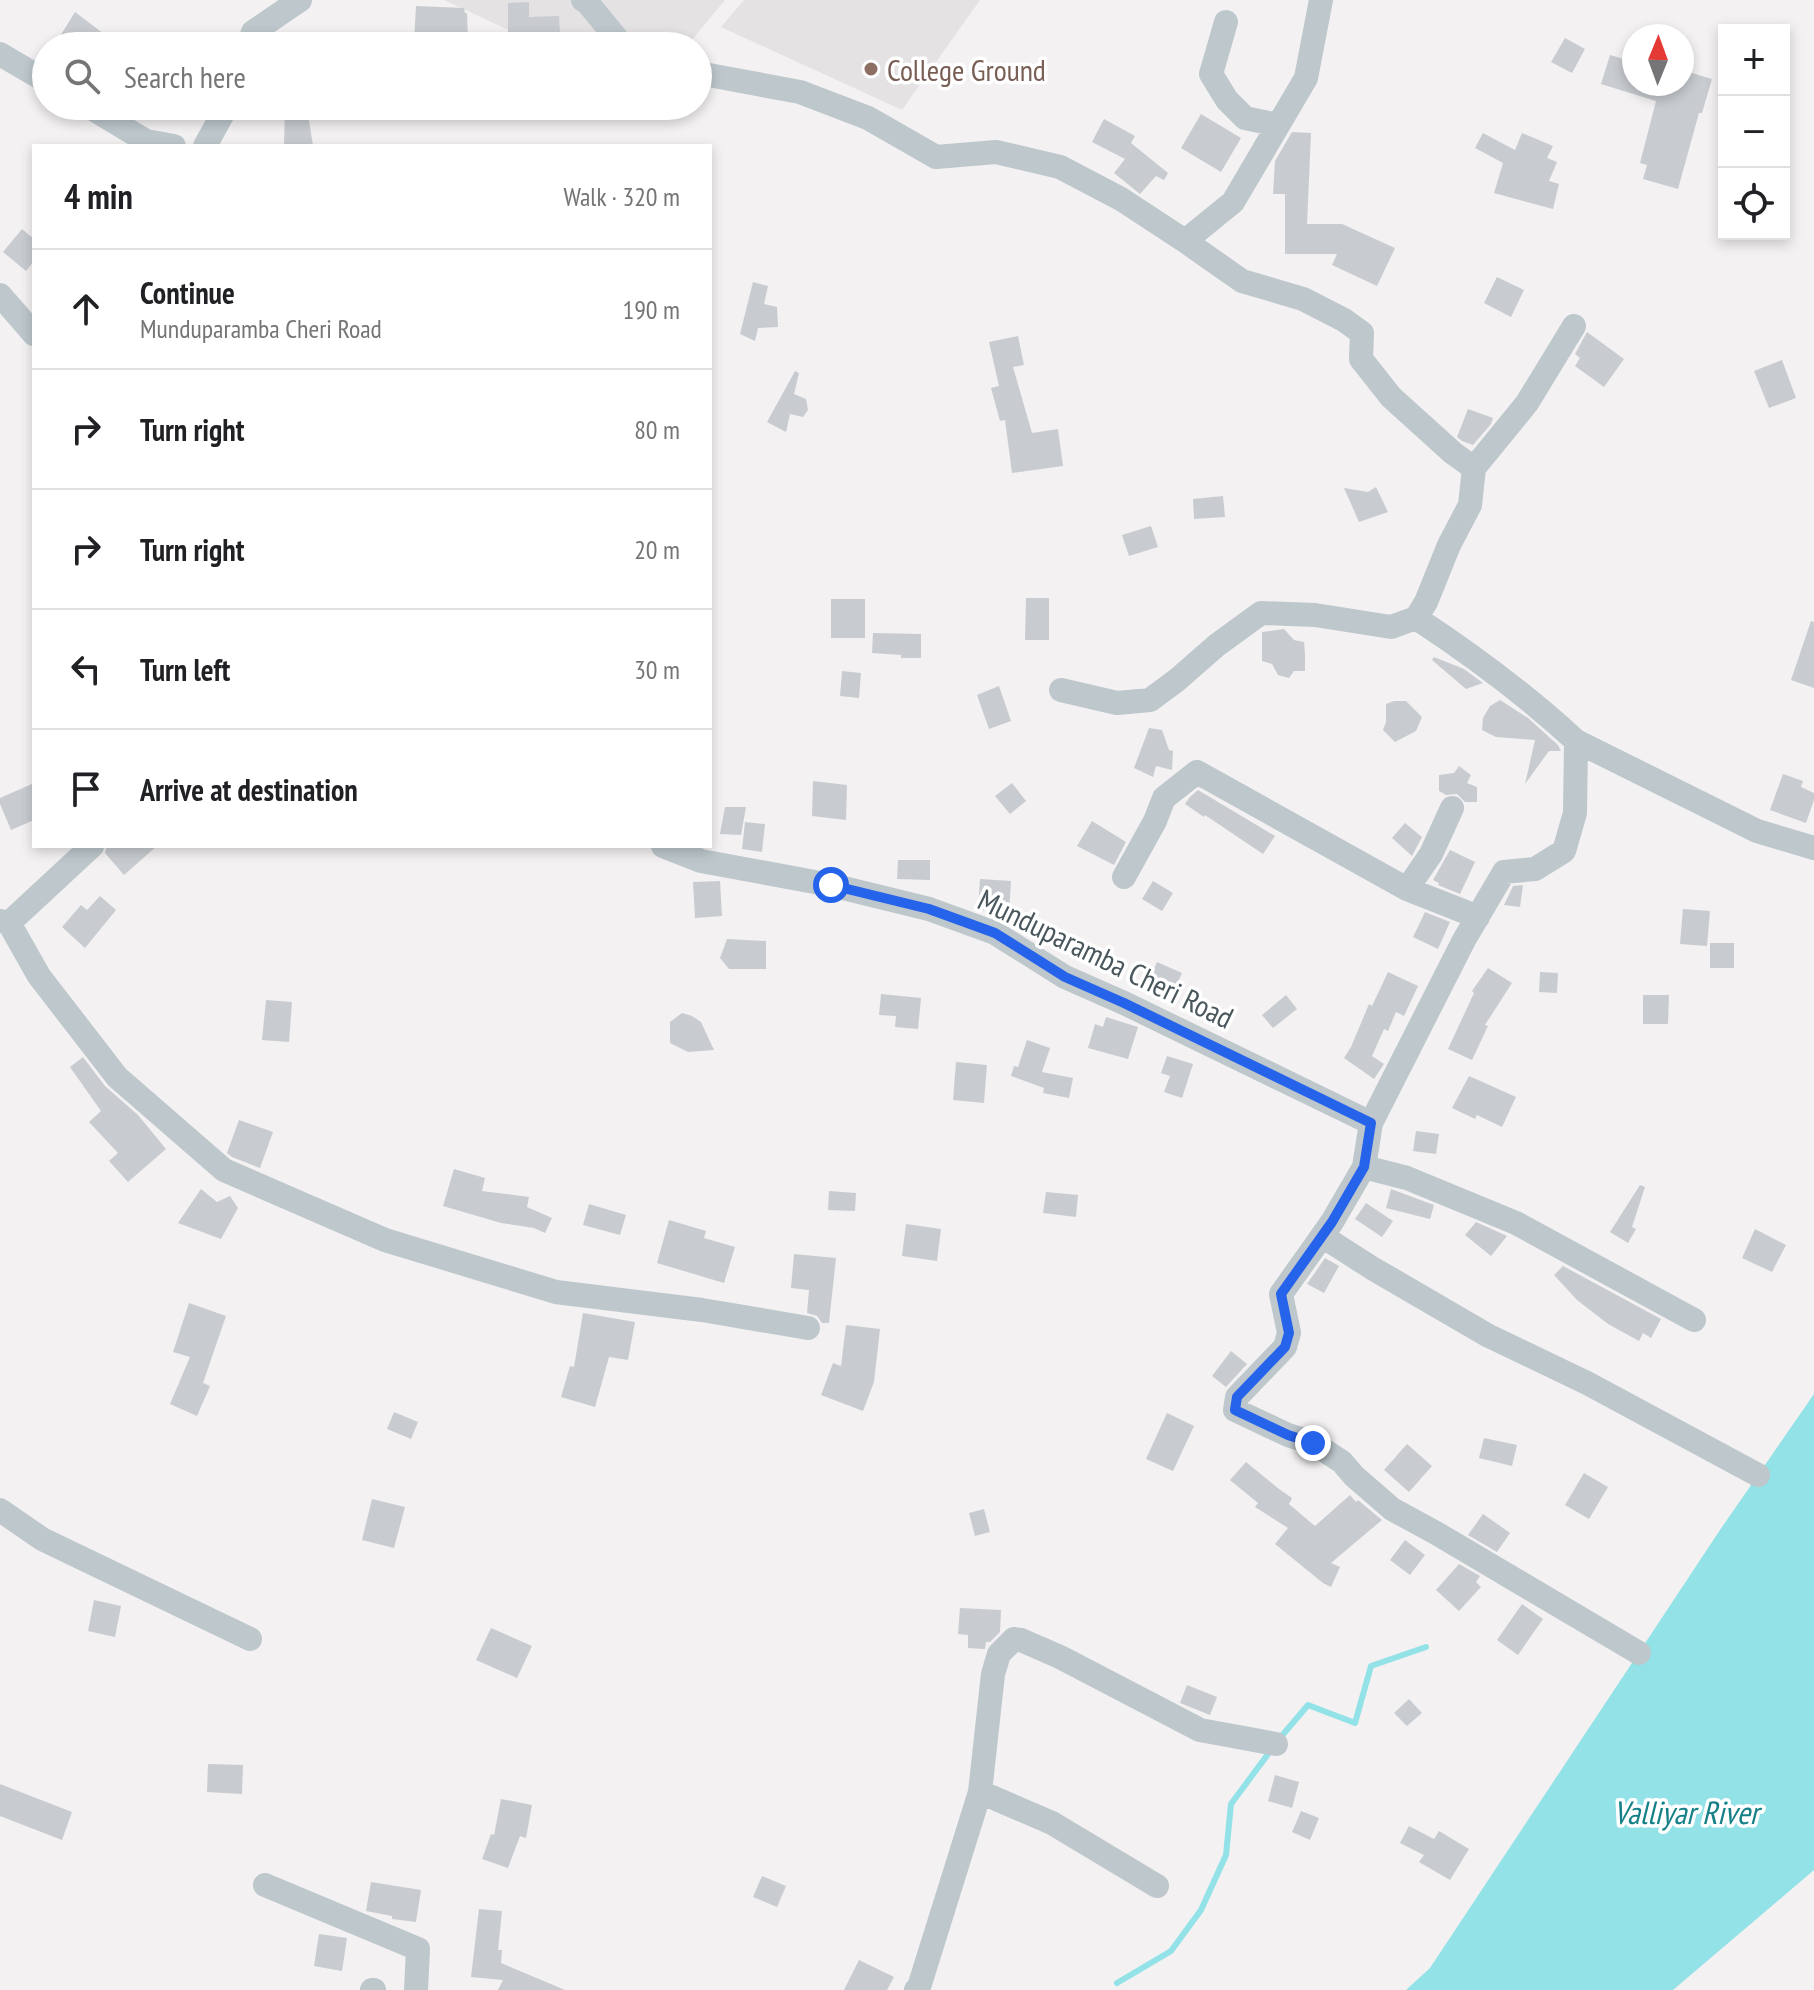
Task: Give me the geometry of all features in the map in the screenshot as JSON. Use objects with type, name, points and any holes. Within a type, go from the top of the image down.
[{"type":"street","points":[[253,32],[300,0]]},
{"type":"street","points":[[583,0],[611,32]]},
{"type":"street","points":[[1185,241],[1233,202],[1306,78],[1321,0]]},
{"type":"street","points":[[1226,22],[1211,74],[1227,100],[1245,118],[1278,125]]},
{"type":"street","points":[[0,54],[32,73]]},
{"type":"street","points":[[712,76],[800,92],[868,118],[936,157],[996,152],[1060,167],[1121,199],[1242,281],[1303,299],[1362,333],[1361,359],[1391,397],[1474,468]]},
{"type":"street","points":[[111,120],[146,141],[163,144]]},
{"type":"street","points":[[206,144],[219,120]]},
{"type":"street","points":[[0,295],[32,332]]},
{"type":"street","points":[[1061,690],[1117,703],[1150,700],[1261,613],[1315,615],[1391,627],[1416,618],[1470,505],[1474,468],[1527,403],[1574,326]]},
{"type":"street","points":[[1416,618],[1471,654],[1537,705],[1576,741],[1757,831],[1814,848]]},
{"type":"street","points":[[1576,741],[1575,813],[1564,851],[1535,869],[1504,872],[1464,940],[1371,1123],[1364,1167],[1322,1236],[1281,1294],[1289,1333],[1285,1347],[1237,1397],[1235,1410],[1313,1443],[1342,1462],[1392,1509],[1639,1653]]},
{"type":"street","points":[[1124,877],[1164,798],[1197,772],[1407,889],[1478,917]]},
{"type":"street","points":[[1407,889],[1431,854],[1452,808]]},
{"type":"street","points":[[90,848],[4,922],[39,976],[117,1077],[224,1170],[385,1240],[556,1292],[702,1310],[808,1328]]},
{"type":"street","name":"Munduparamba Cheri Road","points":[[668,848],[701,861],[831,885],[929,909],[995,933],[1065,977],[1371,1123]]},
{"type":"street","points":[[1364,1167],[1407,1178],[1516,1223],[1694,1320]]},
{"type":"street","points":[[1322,1236],[1489,1336],[1587,1383],[1758,1475]]},
{"type":"street","points":[[0,1510],[42,1539],[250,1639]]},
{"type":"street","points":[[916,1990],[980,1792],[993,1674],[999,1654],[1014,1639],[1060,1657],[1200,1730],[1276,1744]]},
{"type":"street","points":[[980,1792],[1052,1823],[1157,1886]]},
{"type":"street","points":[[265,1885],[418,1949],[416,1990]]},
{"type":"shaded area","points":[[444,0],[725,0],[699,32],[513,32]]},
{"type":"shaded area","name":"College Ground","points":[[744,0],[980,0],[902,110],[721,27]]},
{"type":"water","name":"Valliyar River","points":[[1814,1394],[1814,1870],[1673,1990],[1406,1990],[1430,1968],[1720,1530]]},
{"type":"building","points":[[529,2],[529,17],[559,16],[560,32],[508,32],[508,3]]},
{"type":"building","points":[[416,6],[464,8],[467,13],[468,32],[415,32]]},
{"type":"building","points":[[75,12],[101,32],[63,32]]},
{"type":"building","points":[[1565,38],[1585,49],[1572,73],[1551,62]]},
{"type":"building","points":[[1610,55],[1622,58],[1622,90],[1601,84]]},
{"type":"building","points":[[1694,74],[1712,79],[1678,189],[1643,179],[1647,165],[1640,163],[1656,101],[1640,96],[1694,96]]},
{"type":"building","points":[[1201,114],[1241,138],[1221,172],[1181,148]]},
{"type":"building","points":[[1104,119],[1135,136],[1131,143],[1168,173],[1164,180],[1156,176],[1140,194],[1114,173],[1125,159],[1092,142]]},
{"type":"building","points":[[285,120],[309,120],[313,144],[284,144]]},
{"type":"building","points":[[1292,132],[1311,133],[1307,224],[1342,224],[1395,248],[1377,286],[1332,265],[1337,254],[1285,254],[1285,194],[1273,194],[1275,161]]},
{"type":"building","points":[[1483,133],[1515,150],[1522,133],[1553,146],[1547,158],[1557,162],[1549,181],[1559,184],[1553,209],[1494,193],[1503,163],[1475,148]]},
{"type":"building","points":[[22,229],[32,237],[32,264],[26,271],[3,252]]},
{"type":"building","points":[[1497,277],[1524,290],[1511,317],[1484,303]]},
{"type":"building","points":[[753,282],[768,286],[764,304],[777,307],[778,327],[758,328],[755,341],[740,334]]},
{"type":"building","points":[[1587,332],[1624,359],[1604,387],[1575,366],[1580,358],[1575,354]]},
{"type":"building","points":[[1018,336],[1024,365],[1013,367],[1032,433],[1058,429],[1063,466],[1012,473],[1005,420],[1000,421],[991,388],[999,386],[989,342]]},
{"type":"building","points":[[1782,360],[1796,398],[1769,408],[1754,371]]},
{"type":"building","points":[[795,371],[799,373],[794,394],[806,399],[808,410],[803,417],[790,414],[786,432],[767,422]]},
{"type":"building","points":[[1468,409],[1493,418],[1473,445],[1457,437]]},
{"type":"building","points":[[1376,487],[1388,512],[1359,522],[1344,488],[1368,492]]},
{"type":"building","points":[[1223,496],[1225,517],[1194,519],[1193,499]]},
{"type":"building","points":[[1151,526],[1158,547],[1129,556],[1122,535]]},
{"type":"building","points":[[1026,598],[1049,598],[1049,640],[1025,640]]},
{"type":"building","points":[[831,599],[865,599],[865,638],[831,638]]},
{"type":"building","points":[[1811,621],[1814,622],[1814,688],[1791,680]]},
{"type":"building","points":[[1284,629],[1294,640],[1304,642],[1305,671],[1294,671],[1289,678],[1278,675],[1272,664],[1262,661],[1262,632]]},
{"type":"building","points":[[873,633],[921,634],[921,658],[872,653]]},
{"type":"building","points":[[1434,657],[1464,669],[1483,683],[1466,689],[1432,660]]},
{"type":"building","points":[[842,671],[861,673],[859,698],[840,696]]},
{"type":"building","points":[[999,686],[1011,721],[989,729],[977,695]]},
{"type":"building","points":[[1500,700],[1528,718],[1561,751],[1549,751],[1525,784],[1535,740],[1496,737],[1482,730],[1483,718],[1490,706]]},
{"type":"building","points":[[1406,701],[1422,717],[1416,731],[1395,742],[1383,730],[1386,704]]},
{"type":"building","points":[[1149,728],[1162,730],[1169,750],[1173,751],[1172,770],[1156,766],[1153,777],[1134,768]]},
{"type":"building","points":[[1459,766],[1471,775],[1467,783],[1477,787],[1477,802],[1465,802],[1457,794],[1446,795],[1439,791],[1439,775],[1454,773]]},
{"type":"building","points":[[1783,774],[1803,781],[1801,787],[1814,793],[1806,823],[1770,810]]},
{"type":"building","points":[[813,781],[847,785],[846,820],[812,816]]},
{"type":"building","points":[[1012,783],[1026,801],[1010,814],[995,796]]},
{"type":"building","points":[[32,784],[32,821],[11,830],[0,798]]},
{"type":"building","points":[[1198,790],[1275,836],[1263,854],[1185,804]]},
{"type":"building","points":[[725,807],[746,807],[741,835],[720,834]]},
{"type":"building","points":[[1092,821],[1126,842],[1114,865],[1077,846]]},
{"type":"building","points":[[745,822],[765,824],[762,852],[742,849]]},
{"type":"building","points":[[1405,823],[1422,837],[1412,856],[1392,838]]},
{"type":"building","points":[[106,848],[155,848],[124,875],[105,853]]},
{"type":"building","points":[[1450,850],[1475,862],[1460,894],[1433,880]]},
{"type":"building","points":[[898,860],[930,860],[930,880],[897,879]]},
{"type":"building","points":[[980,879],[1011,881],[1009,912],[978,910]]},
{"type":"building","points":[[720,881],[722,916],[695,918],[693,882]]},
{"type":"building","points":[[1153,881],[1173,893],[1162,911],[1142,899]]},
{"type":"building","points":[[1523,885],[1520,907],[1504,905],[1513,886]]},
{"type":"building","points":[[100,896],[116,910],[85,948],[62,927],[81,905],[87,910]]},
{"type":"building","points":[[1683,909],[1710,911],[1707,946],[1680,944]]},
{"type":"building","points":[[1425,912],[1450,922],[1438,949],[1413,937]]},
{"type":"building","points":[[727,939],[766,941],[766,969],[729,969],[720,958]]},
{"type":"building","points":[[1710,943],[1734,943],[1734,968],[1710,968]]},
{"type":"building","points":[[1157,962],[1182,973],[1169,1001],[1144,990]]},
{"type":"building","points":[[1488,968],[1512,983],[1485,1025],[1488,1026],[1472,1060],[1448,1049],[1474,993],[1472,991]]},
{"type":"building","points":[[1388,972],[1418,986],[1404,1016],[1396,1012],[1388,1031],[1384,1029],[1372,1056],[1384,1064],[1374,1079],[1344,1058]]},
{"type":"building","points":[[1540,972],[1558,973],[1557,993],[1539,992]]},
{"type":"building","points":[[881,994],[921,998],[918,1029],[895,1027],[896,1016],[879,1015]]},
{"type":"building","points":[[1286,995],[1297,1009],[1273,1028],[1262,1015]]},
{"type":"building","points":[[1643,995],[1669,995],[1668,1024],[1643,1024]]},
{"type":"building","points":[[266,1000],[292,1002],[289,1042],[262,1040]]},
{"type":"building","points":[[682,1013],[701,1022],[714,1050],[688,1052],[670,1043],[670,1022]]},
{"type":"building","points":[[1106,1017],[1138,1027],[1128,1059],[1088,1048],[1095,1024],[1103,1027]]},
{"type":"building","points":[[1027,1040],[1050,1048],[1042,1072],[1073,1078],[1069,1098],[1043,1093],[1044,1088],[1011,1076],[1014,1066],[1018,1067]]},
{"type":"building","points":[[1167,1056],[1193,1064],[1182,1098],[1164,1092],[1170,1076],[1161,1073]]},
{"type":"building","points":[[83,1057],[105,1086],[138,1115],[166,1149],[128,1182],[109,1161],[118,1153],[89,1122],[101,1111],[70,1067]]},
{"type":"building","points":[[956,1062],[987,1065],[984,1103],[953,1100]]},
{"type":"building","points":[[1469,1076],[1516,1097],[1502,1127],[1452,1108]]},
{"type":"building","points":[[239,1120],[273,1132],[260,1168],[227,1153]]},
{"type":"building","points":[[1416,1131],[1439,1134],[1436,1154],[1413,1151]]},
{"type":"building","points":[[454,1169],[485,1178],[482,1191],[529,1197],[527,1207],[552,1218],[545,1233],[443,1206]]},
{"type":"building","points":[[1640,1185],[1645,1187],[1632,1227],[1636,1229],[1628,1243],[1610,1232]]},
{"type":"building","points":[[201,1189],[217,1202],[230,1196],[238,1208],[221,1239],[178,1223]]},
{"type":"building","points":[[1391,1189],[1434,1205],[1430,1219],[1386,1208]]},
{"type":"building","points":[[829,1191],[856,1193],[855,1211],[828,1210]]},
{"type":"building","points":[[1046,1192],[1078,1195],[1076,1217],[1043,1213]]},
{"type":"building","points":[[1366,1203],[1393,1221],[1382,1237],[1355,1219]]},
{"type":"building","points":[[589,1204],[626,1215],[620,1235],[583,1225]]},
{"type":"building","points":[[669,1220],[706,1231],[704,1238],[735,1247],[724,1283],[657,1263]]},
{"type":"building","points":[[1476,1222],[1507,1236],[1491,1256],[1465,1235]]},
{"type":"building","points":[[906,1224],[941,1229],[937,1261],[902,1256]]},
{"type":"building","points":[[1755,1229],[1786,1245],[1772,1272],[1742,1258]]},
{"type":"building","points":[[794,1254],[836,1258],[829,1323],[822,1323],[817,1316],[807,1313],[809,1290],[791,1288]]},
{"type":"building","points":[[1325,1258],[1339,1266],[1324,1293],[1307,1284]]},
{"type":"building","points":[[1563,1266],[1661,1319],[1651,1338],[1643,1333],[1639,1341],[1608,1324],[1577,1300],[1554,1275]]},
{"type":"building","points":[[189,1303],[226,1316],[203,1383],[210,1386],[197,1416],[170,1404],[190,1357],[173,1352]]},
{"type":"building","points":[[583,1313],[635,1322],[628,1360],[609,1357],[595,1407],[561,1397],[570,1366],[574,1367]]},
{"type":"building","points":[[846,1325],[880,1329],[874,1382],[863,1411],[821,1395],[833,1363],[841,1366]]},
{"type":"building","points":[[1231,1351],[1247,1364],[1226,1387],[1212,1376]]},
{"type":"building","points":[[394,1412],[418,1422],[411,1439],[387,1429]]},
{"type":"building","points":[[1167,1413],[1194,1426],[1173,1471],[1146,1459]]},
{"type":"building","points":[[1484,1438],[1517,1445],[1512,1466],[1479,1458]]},
{"type":"building","points":[[1407,1444],[1432,1466],[1409,1492],[1384,1470]]},
{"type":"building","points":[[1246,1462],[1292,1498],[1289,1504],[1315,1526],[1350,1495],[1382,1520],[1331,1563],[1340,1567],[1331,1587],[1275,1544],[1288,1528],[1255,1507],[1258,1503],[1230,1480]]},
{"type":"building","points":[[1584,1473],[1608,1487],[1589,1519],[1565,1505]]},
{"type":"building","points":[[372,1499],[405,1507],[394,1548],[362,1540]]},
{"type":"building","points":[[984,1509],[990,1532],[975,1536],[969,1513]]},
{"type":"building","points":[[1483,1514],[1510,1533],[1497,1552],[1468,1535]]},
{"type":"building","points":[[1405,1540],[1425,1555],[1410,1575],[1390,1560]]},
{"type":"building","points":[[1459,1564],[1480,1576],[1476,1582],[1481,1587],[1459,1611],[1436,1590]]},
{"type":"building","points":[[94,1600],[121,1606],[115,1637],[88,1631]]},
{"type":"building","points":[[1522,1604],[1543,1619],[1518,1655],[1497,1640]]},
{"type":"building","points":[[960,1608],[1001,1610],[1000,1632],[986,1642],[985,1649],[968,1648],[968,1635],[958,1634]]},
{"type":"building","points":[[491,1628],[532,1646],[517,1678],[476,1660]]},
{"type":"building","points":[[1187,1685],[1217,1697],[1210,1715],[1180,1703]]},
{"type":"building","points":[[1409,1699],[1422,1713],[1407,1726],[1394,1713]]},
{"type":"building","points":[[208,1764],[243,1765],[242,1794],[207,1792]]},
{"type":"building","points":[[1275,1775],[1299,1782],[1292,1808],[1268,1801]]},
{"type":"building","points":[[0,1784],[72,1812],[62,1840],[0,1816]]},
{"type":"building","points":[[501,1799],[532,1805],[526,1838],[520,1836],[508,1868],[482,1859],[491,1834],[494,1835]]},
{"type":"building","points":[[1301,1811],[1319,1818],[1310,1840],[1292,1832]]},
{"type":"building","points":[[1409,1826],[1434,1839],[1439,1831],[1469,1849],[1450,1880],[1419,1862],[1424,1855],[1400,1843]]},
{"type":"building","points":[[762,1876],[786,1886],[777,1907],[753,1897]]},
{"type":"building","points":[[371,1882],[421,1890],[416,1922],[366,1911]]},
{"type":"building","points":[[479,1909],[502,1911],[498,1950],[502,1950],[501,1963],[565,1990],[498,1990],[503,1980],[471,1977]]},
{"type":"building","points":[[319,1934],[347,1938],[342,1971],[314,1966]]},
{"type":"building","points":[[859,1960],[894,1977],[887,1990],[844,1990]]},
{"type":"waterway","points":[[1280,1738],[1308,1705],[1355,1723],[1371,1666],[1426,1647]]},
{"type":"waterway","points":[[1117,1983],[1171,1951],[1201,1910],[1226,1855],[1231,1804],[1271,1750]]},
{"type":"place","name":"College Ground","points":[[871,69]]},
{"type":"route","points":[[831,885],[929,909],[995,933],[1065,977],[1371,1123],[1364,1167],[1332,1222],[1281,1294],[1289,1333],[1285,1347],[1237,1397],[1235,1410],[1313,1443]]}]
